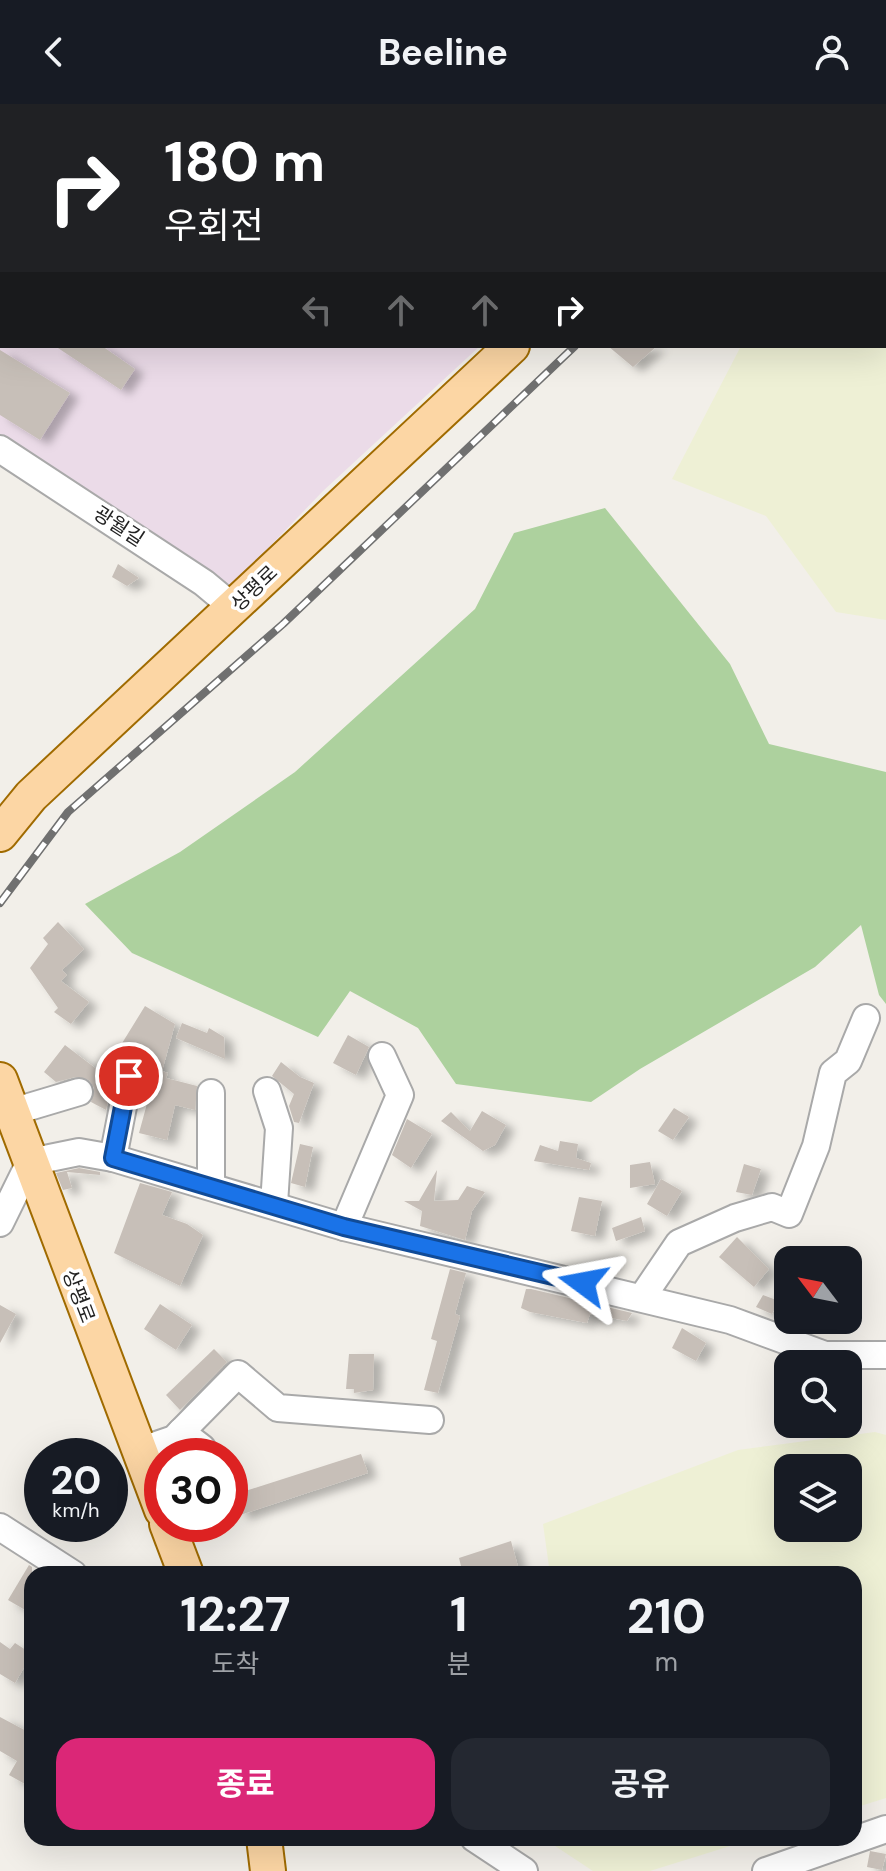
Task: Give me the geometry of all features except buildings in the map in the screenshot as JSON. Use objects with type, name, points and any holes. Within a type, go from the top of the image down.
[{"type":"main road","name":"상평로","points":[[0,834],[31,796],[510,348]]},
{"type":"main road","name":"상평로","points":[[0,1080],[144,1464]]},
{"type":"main road","points":[[174,1542],[183,1566]]},
{"type":"main road","points":[[265,1846],[268,1871]]},
{"type":"street","name":"광월길","points":[[0,449],[204,583],[234,608]]},
{"type":"street","points":[[643,1296],[679,1243],[735,1218],[772,1207],[789,1214],[816,1146],[833,1073],[848,1061],[866,1018]]},
{"type":"street","points":[[344,1227],[400,1095],[382,1056]]},
{"type":"street","points":[[113,1158],[129,1076]]},
{"type":"street","points":[[267,1091],[279,1128],[274,1204]]},
{"type":"street","points":[[12,1112],[79,1092]]},
{"type":"street","points":[[211,1093],[211,1186]]},
{"type":"street","points":[[0,1223],[30,1162],[79,1152],[113,1158],[344,1227],[643,1296],[730,1320],[825,1355],[886,1355]]},
{"type":"street","points":[[139,1451],[174,1439],[238,1374],[278,1408],[430,1420]]},
{"type":"street","points":[[181,1432],[189,1438]]},
{"type":"street","points":[[0,1527],[61,1566]]},
{"type":"street","points":[[862,1837],[886,1829]]},
{"type":"street","points":[[486,1846],[524,1871]]},
{"type":"street","points":[[766,1871],[837,1846]]},
{"type":"shaded area","points":[[0,348],[478,348],[323,491],[230,588],[0,434]]},
{"type":"green space","points":[[740,348],[886,348],[886,620],[836,612],[766,516],[672,479]]},
{"type":"green space","points":[[605,508],[730,664],[769,744],[886,772],[886,1004],[879,995],[861,925],[815,967],[640,1069],[591,1102],[456,1084],[418,1028],[350,991],[318,1037],[132,953],[85,904],[180,852],[295,772],[475,609],[514,533]]},
{"type":"green space","points":[[875,1432],[886,1435],[886,1798],[862,1806],[862,1566],[549,1566],[543,1524],[738,1450],[829,1438],[862,1438],[862,1434]]},
{"type":"green space","points":[[555,1846],[730,1846],[650,1871],[593,1871]]},
{"type":"railway","points":[[0,903],[68,812],[283,624],[573,348]]},
{"type":"route","points":[[129,1076],[113,1158],[344,1227],[583,1283]]}]
